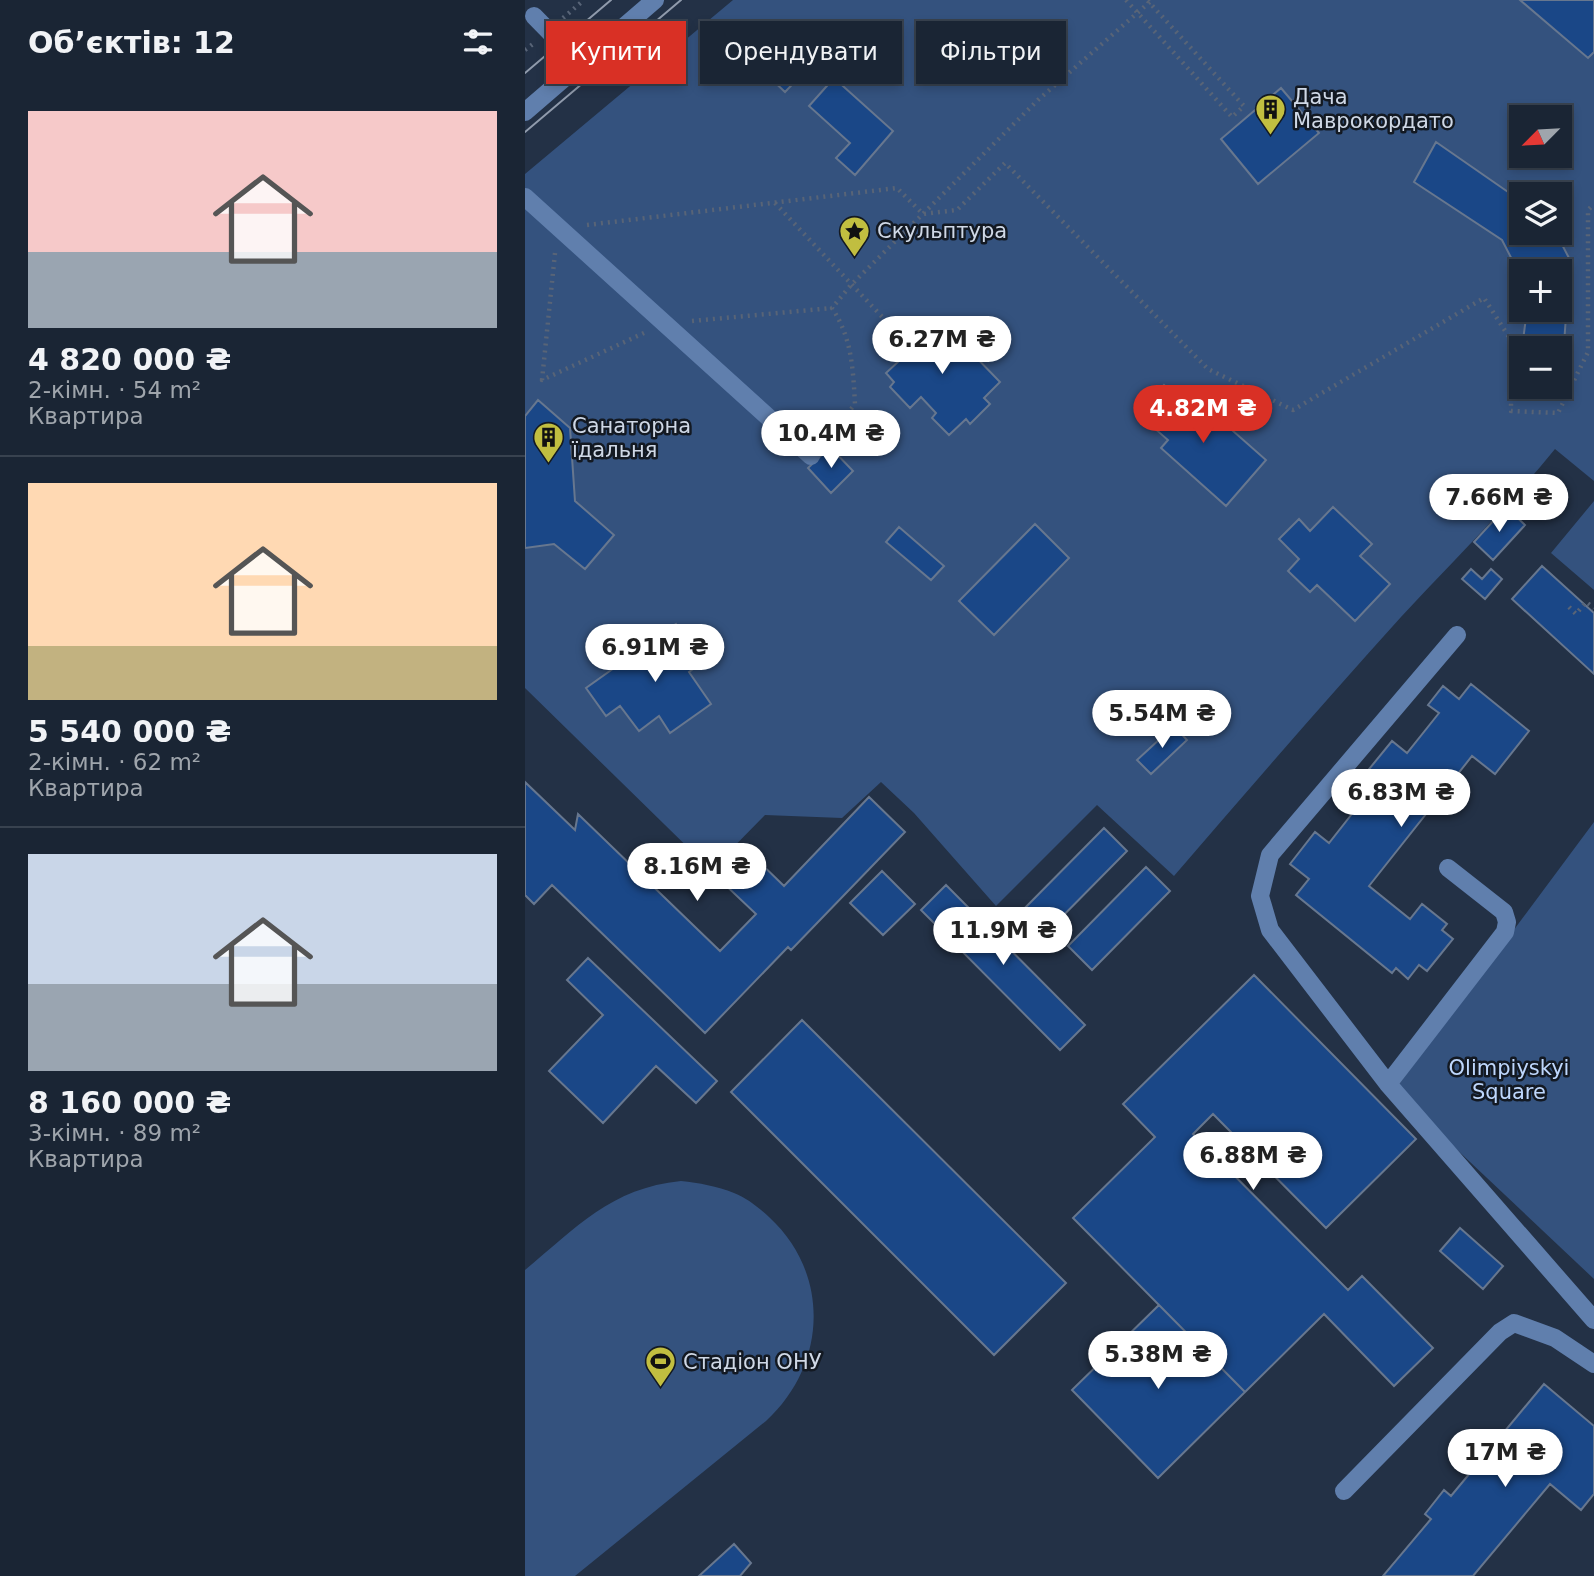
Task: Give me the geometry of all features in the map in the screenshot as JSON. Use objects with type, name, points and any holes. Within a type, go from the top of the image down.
[{"type":"street","points":[[631,21],[655,0]]},
{"type":"street","points":[[534,16],[546,28]]},
{"type":"street","points":[[525,112],[558,84]]},
{"type":"street","points":[[525,197],[811,456]]},
{"type":"street","points":[[1457,635],[1270,855],[1260,896],[1270,930],[1388,1084],[1594,1320]]},
{"type":"street","points":[[1388,1084],[1505,932],[1507,922],[1504,912],[1448,867]]},
{"type":"street","points":[[1344,1491],[1500,1332],[1514,1323],[1555,1338],[1594,1364]]},
{"type":"path","points":[[811,456],[836,431],[855,404],[853,361],[844,327],[832,308],[851,285],[1038,100],[1138,13],[1149,1],[1244,106],[1232,117],[1138,13],[1126,0]]},
{"type":"path","points":[[923,214],[957,210],[1005,163],[1208,369],[1293,410],[1484,298],[1511,340],[1511,411],[1558,413],[1588,352],[1588,210],[1594,204]]},
{"type":"path","points":[[558,228],[897,188],[923,214]]},
{"type":"path","points":[[775,203],[903,339]]},
{"type":"path","points":[[1569,607],[1576,614],[1586,601],[1594,608]]},
{"type":"green space","points":[[733,0],[1594,0],[1594,481],[1555,449],[1372,649],[1174,876],[1097,805],[996,906],[914,813],[881,782],[842,818],[765,815],[711,870],[525,688],[525,174],[633,84],[686,84],[686,39],[700,28],[700,84],[902,84],[902,21],[708,21]]},
{"type":"green space","points":[[1594,501],[1594,590],[1551,553]]},
{"type":"green space","name":"Olimpiyskyi Square","points":[[1594,822],[1594,1279],[1452,1145],[1397,1087]]},
{"type":"green space","name":"Стадіон ОНУ","points":[[681,1181],[715,1187],[743,1197],[769,1217],[789,1240],[803,1265],[811,1292],[814,1319],[810,1347],[801,1374],[786,1398],[766,1421],[575,1576],[525,1576],[525,1270],[579,1225],[615,1201],[656,1185]]},
{"type":"building","points":[[1520,0],[1594,0],[1594,52],[1588,58]]},
{"type":"building","points":[[777,84],[793,84],[785,92]]},
{"type":"building","points":[[829,84],[841,84],[893,131],[855,175],[836,158],[850,143],[809,106]]},
{"type":"building","name":"Дача Маврокордато","points":[[1281,88],[1319,133],[1258,184],[1221,139]]},
{"type":"building","points":[[1436,142],[1509,193],[1509,245],[1562,245],[1569,259],[1512,259],[1502,240],[1414,182]]},
{"type":"building","points":[[1525,322],[1566,322],[1565,336],[1524,336]]},
{"type":"building","points":[[918,324],[927,333],[936,324],[944,333],[953,324],[973,344],[968,349],[1000,382],[984,398],[990,404],[970,424],[966,419],[949,435],[932,418],[936,413],[921,397],[910,408],[890,387],[894,382],[886,373],[899,361],[890,352]]},
{"type":"building","points":[[1164,385],[1191,410],[1199,401],[1266,460],[1226,506],[1161,448],[1168,440],[1138,414]]},
{"type":"building","name":"Санаторна їдальня","points":[[538,400],[570,428],[575,501],[614,535],[585,569],[554,544],[525,548],[525,416]]},
{"type":"building","points":[[830,447],[853,471],[831,493],[808,468]]},
{"type":"building","points":[[1532,477],[1555,498],[1544,509],[1532,498],[1515,516],[1506,507]]},
{"type":"building","points":[[1333,507],[1372,544],[1360,556],[1390,584],[1355,621],[1317,585],[1310,592],[1288,571],[1299,559],[1279,539],[1299,519],[1310,531]]},
{"type":"building","points":[[1506,507],[1525,525],[1493,560],[1474,542]]},
{"type":"building","points":[[1035,524],[1069,558],[994,635],[959,601]]},
{"type":"building","points":[[899,527],[944,566],[931,580],[886,542]]},
{"type":"building","points":[[1542,566],[1594,613],[1594,674],[1512,599]]},
{"type":"building","points":[[1471,569],[1482,579],[1491,569],[1502,579],[1485,599],[1462,579]]},
{"type":"building","points":[[676,624],[703,662],[689,672],[711,704],[670,733],[659,716],[639,731],[620,706],[606,716],[586,688]]},
{"type":"building","points":[[1471,684],[1529,731],[1495,774],[1472,756],[1369,886],[1410,919],[1422,904],[1447,924],[1442,930],[1453,939],[1427,971],[1419,965],[1408,979],[1396,968],[1392,973],[1296,895],[1309,879],[1290,864],[1315,832],[1329,843],[1355,810],[1343,801],[1392,741],[1407,753],[1439,713],[1428,705],[1443,686],[1459,699]]},
{"type":"building","points":[[1174,726],[1187,740],[1151,774],[1137,760]]},
{"type":"building","points":[[525,782],[575,830],[578,814],[720,951],[756,914],[719,879],[747,850],[784,886],[869,797],[905,832],[791,950],[788,947],[705,1033],[552,885],[534,904],[525,895]]},
{"type":"building","points":[[1104,828],[1127,851],[1040,939],[1017,916]]},
{"type":"building","points":[[1146,867],[1170,891],[1092,970],[1068,946]]},
{"type":"building","points":[[882,871],[915,904],[883,935],[850,903]]},
{"type":"building","points":[[946,885],[1085,1025],[1060,1050],[921,910]]},
{"type":"building","points":[[588,958],[717,1081],[696,1103],[656,1066],[603,1123],[549,1071],[603,1015],[567,980]]},
{"type":"building","points":[[1254,975],[1416,1139],[1326,1228],[1213,1114],[1193,1134],[1348,1290],[1362,1276],[1433,1348],[1394,1386],[1324,1314],[1245,1392],[1073,1218],[1155,1137],[1123,1104]]},
{"type":"building","points":[[802,1020],[1066,1283],[994,1355],[731,1092]]},
{"type":"building","points":[[1460,1228],[1503,1266],[1483,1289],[1440,1251]]},
{"type":"building","points":[[1159,1305],[1245,1392],[1158,1478],[1072,1390]]},
{"type":"building","points":[[1544,1384],[1594,1426],[1594,1494],[1581,1510],[1550,1484],[1473,1576],[1383,1576],[1431,1519],[1425,1514],[1444,1490],[1451,1496]]},
{"type":"building","points":[[734,1544],[751,1563],[740,1576],[699,1576]]},
{"type":"tram line","points":[[525,73],[611,0]]},
{"type":"tram line","points":[[525,132],[681,0]]},
{"type":"place","name":"Дача Маврокордато","points":[[1270,136]]},
{"type":"place","name":"Скульптура","points":[[854,258]]},
{"type":"place","name":"Санаторна їдальня","points":[[549,465]]},
{"type":"place","name":"Стадіон ОНУ","points":[[660,1389]]}]
